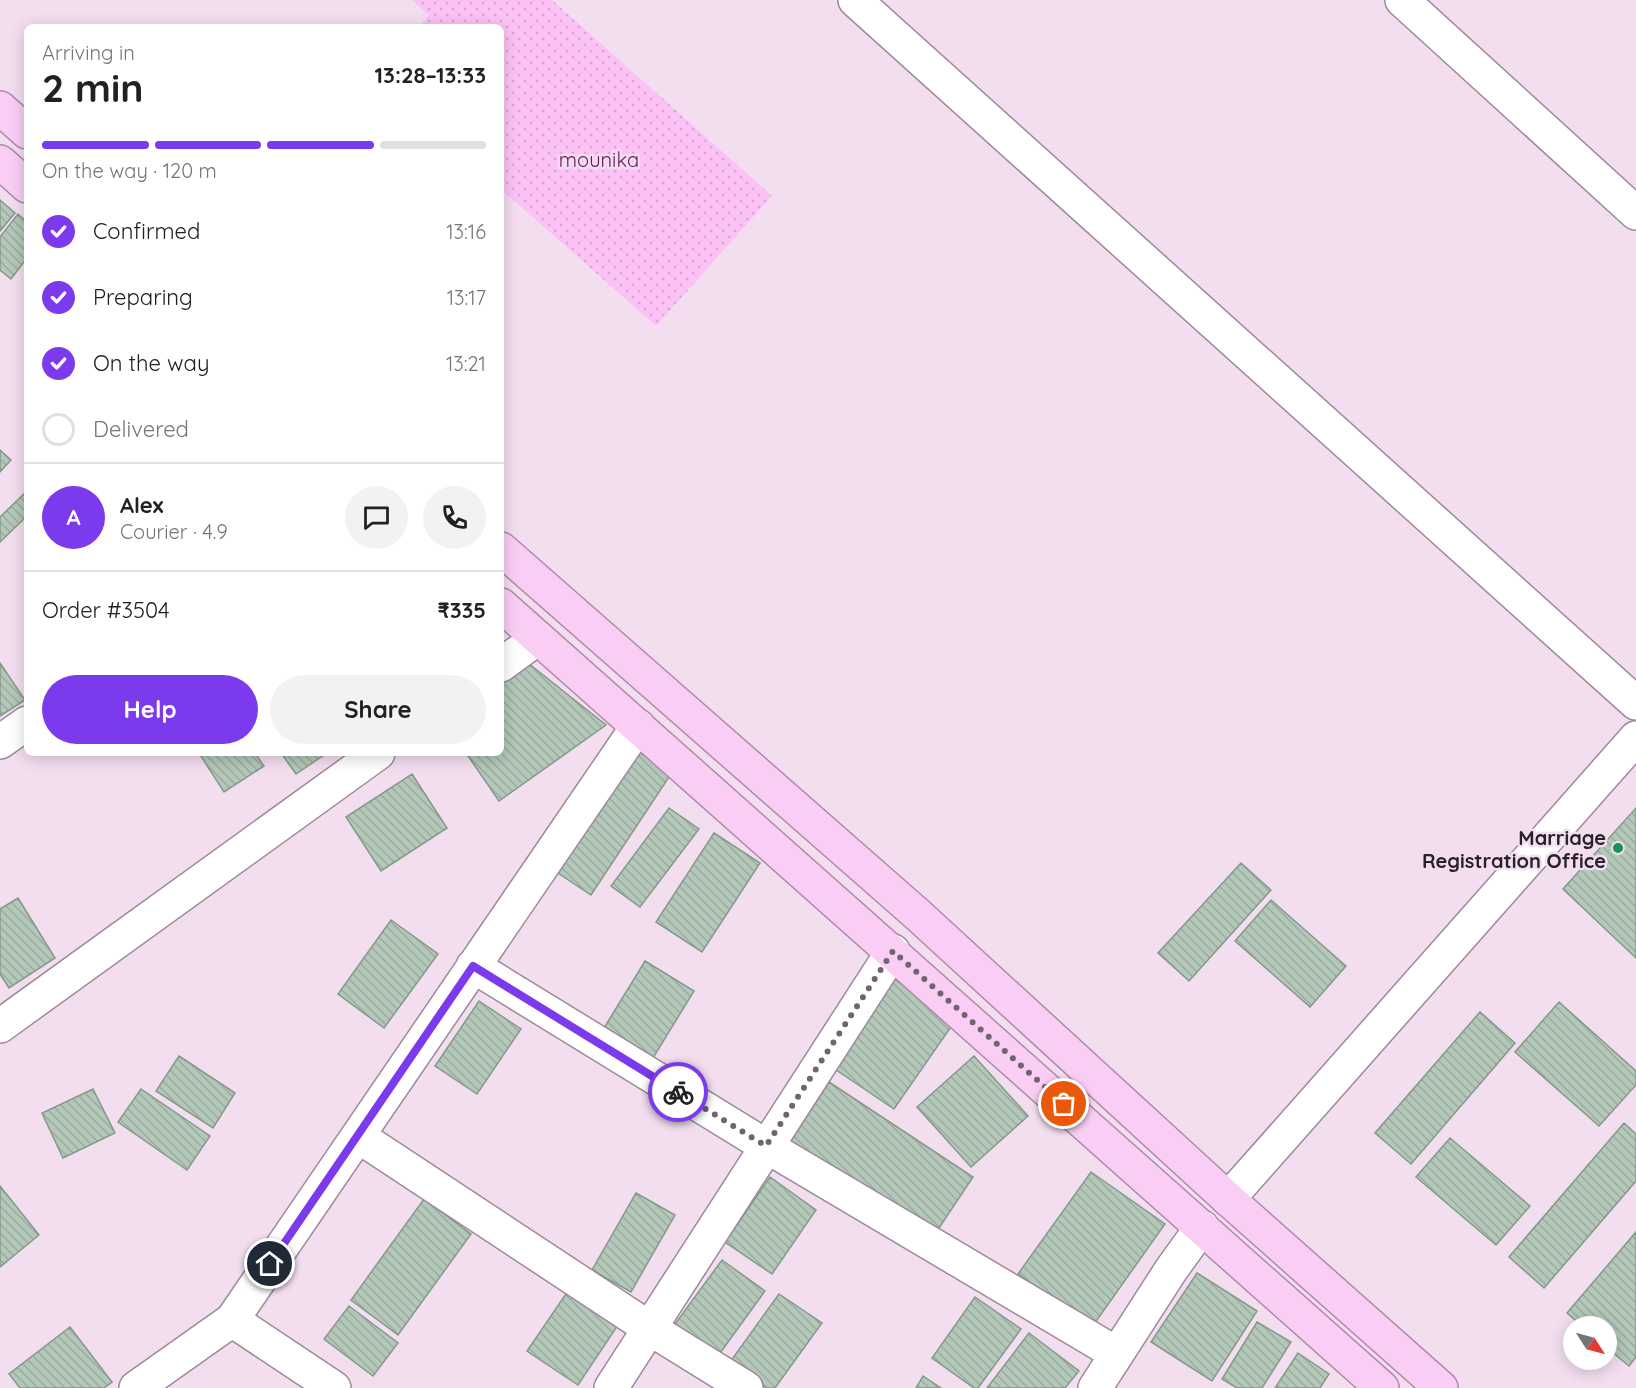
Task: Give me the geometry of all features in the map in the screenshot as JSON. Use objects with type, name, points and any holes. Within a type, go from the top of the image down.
[{"type":"highway","points":[[0,108],[24,129]]},
{"type":"highway","points":[[0,162],[24,183]]},
{"type":"highway","points":[[504,552],[917,914],[1228,1199],[1440,1388]]},
{"type":"highway","points":[[504,608],[1382,1388]]},
{"type":"street","points":[[855,0],[1636,703]]},
{"type":"street","points":[[1402,0],[1636,213]]},
{"type":"street","points":[[504,662],[538,638]]},
{"type":"street","points":[[0,742],[24,725]]},
{"type":"street","points":[[136,1388],[232,1320],[638,726]]},
{"type":"street","points":[[1228,1199],[1636,738]]},
{"type":"street","points":[[0,1026],[374,756]]},
{"type":"street","points":[[610,1388],[893,951]]},
{"type":"street","points":[[473,966],[766,1146],[1117,1354]]},
{"type":"street","points":[[358,1136],[649,1328],[746,1388]]},
{"type":"street","points":[[1095,1388],[1202,1227]]},
{"type":"street","points":[[232,1320],[334,1388]]},
{"type":"green space","name":"mounika","points":[[412,0],[552,0],[772,196],[656,326],[504,192],[504,24],[422,24],[429,15]]},
{"type":"building","points":[[0,200],[15,213],[0,231]]},
{"type":"building","points":[[18,214],[24,219],[24,262],[11,279],[0,270],[0,237]]},
{"type":"building","points":[[0,450],[11,460],[0,472]]},
{"type":"building","points":[[24,494],[24,519],[0,542],[0,517]]},
{"type":"building","points":[[0,663],[24,701],[0,716]]},
{"type":"building","points":[[528,663],[606,725],[499,801],[468,756],[504,756],[504,680]]},
{"type":"building","points":[[638,751],[671,774],[591,895],[558,873]]},
{"type":"building","points":[[201,756],[257,756],[264,766],[224,792]]},
{"type":"building","points":[[283,756],[323,756],[296,774]]},
{"type":"building","points":[[412,774],[447,828],[381,871],[346,817]]},
{"type":"building","points":[[669,808],[699,829],[640,907],[611,886]]},
{"type":"building","name":"Marriage Registration Office","points":[[1636,808],[1636,958],[1563,889]]},
{"type":"building","points":[[714,833],[760,863],[702,952],[656,922]]},
{"type":"building","points":[[1241,863],[1271,890],[1189,981],[1158,953]]},
{"type":"building","points":[[18,898],[55,958],[9,988],[0,974],[0,909]]},
{"type":"building","points":[[1271,900],[1346,966],[1310,1007],[1235,941]]},
{"type":"building","points":[[391,920],[438,954],[384,1028],[338,994]]},
{"type":"building","points":[[645,961],[694,991],[653,1058],[604,1028]]},
{"type":"building","points":[[887,974],[955,1021],[894,1109],[826,1063]]},
{"type":"building","points":[[479,1001],[521,1029],[477,1094],[435,1066]]},
{"type":"building","points":[[1559,1002],[1636,1071],[1636,1085],[1599,1126],[1515,1052]]},
{"type":"building","points":[[1480,1012],[1515,1043],[1411,1164],[1375,1133]]},
{"type":"building","points":[[179,1056],[235,1093],[213,1128],[156,1091]]},
{"type":"building","points":[[974,1056],[1028,1116],[971,1167],[917,1107]]},
{"type":"building","points":[[829,1082],[973,1177],[933,1237],[790,1142]]},
{"type":"building","points":[[93,1089],[115,1133],[63,1158],[42,1113]]},
{"type":"building","points":[[141,1089],[210,1136],[187,1170],[118,1122]]},
{"type":"building","points":[[1624,1123],[1636,1134],[1636,1181],[1544,1288],[1509,1257]]},
{"type":"building","points":[[1450,1138],[1530,1206],[1496,1245],[1416,1177]]},
{"type":"building","points":[[1091,1172],[1165,1224],[1092,1327],[1018,1274]]},
{"type":"building","points":[[770,1177],[816,1210],[772,1274],[725,1242]]},
{"type":"building","points":[[0,1186],[39,1235],[0,1267]]},
{"type":"building","points":[[636,1193],[675,1215],[631,1292],[592,1270]]},
{"type":"building","points":[[424,1199],[471,1234],[398,1335],[351,1300]]},
{"type":"building","points":[[1636,1232],[1636,1357],[1629,1366],[1617,1356],[1617,1316],[1570,1316],[1567,1313]]},
{"type":"building","points":[[722,1260],[765,1291],[718,1356],[675,1324]]},
{"type":"building","points":[[1197,1273],[1257,1311],[1212,1381],[1151,1342]]},
{"type":"building","points":[[570,1288],[620,1322],[578,1385],[527,1351]]},
{"type":"building","points":[[779,1294],[822,1323],[775,1388],[767,1388],[730,1362]]},
{"type":"building","points":[[975,1297],[1021,1329],[978,1388],[974,1388],[932,1358]]},
{"type":"building","points":[[349,1306],[398,1343],[373,1376],[324,1339]]},
{"type":"building","points":[[1257,1322],[1291,1342],[1262,1388],[1237,1388],[1222,1379]]},
{"type":"building","points":[[70,1327],[112,1382],[104,1388],[20,1388],[9,1374]]},
{"type":"building","points":[[1029,1333],[1079,1371],[1065,1388],[987,1388]]},
{"type":"building","points":[[1298,1353],[1329,1374],[1320,1388],[1275,1388]]},
{"type":"building","points":[[923,1376],[941,1388],[916,1388]]},
{"type":"way so far","points":[[678,1092],[766,1146],[893,951],[1064,1104]]},
{"type":"place","name":"Marriage Registration Office","points":[[1618,848]]},
{"type":"route","points":[[270,1264],[473,966],[678,1092]]}]
